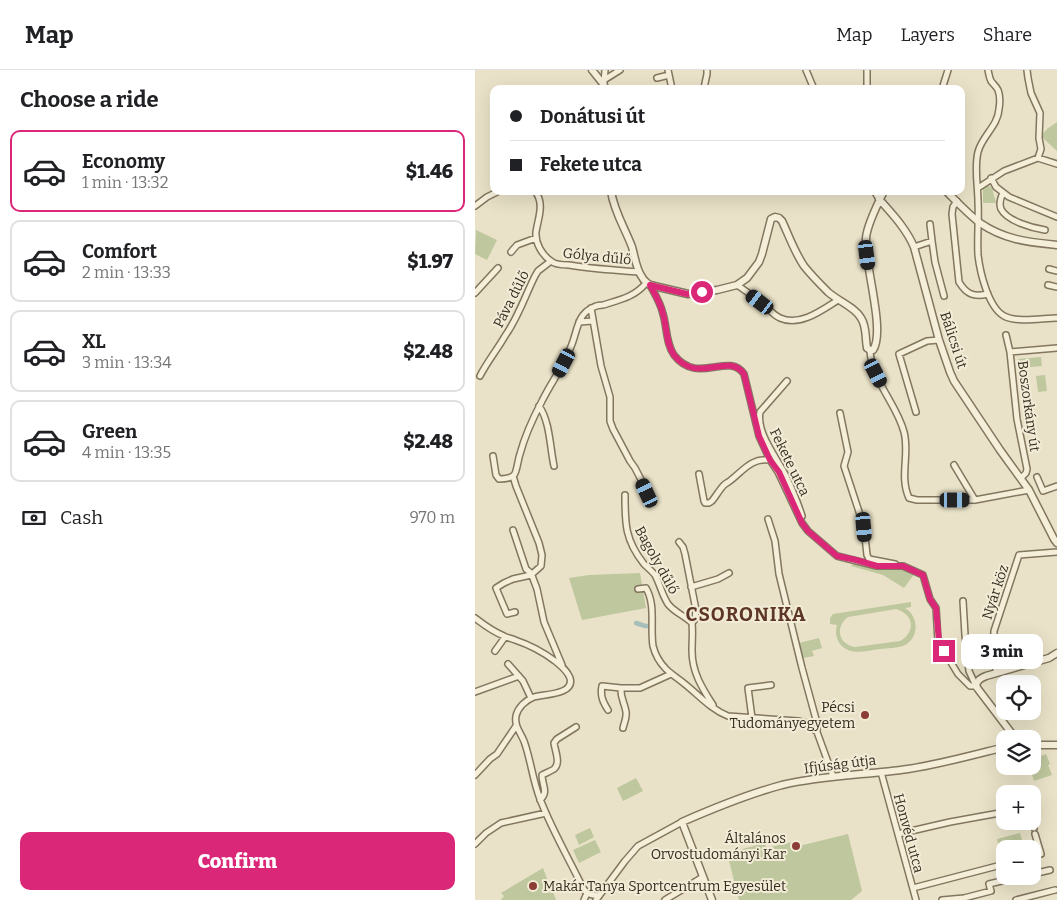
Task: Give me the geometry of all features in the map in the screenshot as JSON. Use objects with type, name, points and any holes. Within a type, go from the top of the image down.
[{"type":"street","points":[[592,70],[605,85]]},
{"type":"street","points":[[605,70],[605,85]]},
{"type":"street","points":[[605,85],[620,70]]},
{"type":"street","points":[[705,85],[707,70]]},
{"type":"street","points":[[806,70],[812,85]]},
{"type":"street","points":[[867,70],[867,85]]},
{"type":"street","points":[[942,85],[948,70]]},
{"type":"street","points":[[988,70],[990,79],[998,89],[999,110],[997,119],[981,143],[977,155],[978,254],[983,279],[995,307],[1007,317],[1025,319],[1057,318]]},
{"type":"street","points":[[1027,70],[1031,93],[1040,113],[1039,138],[1041,149],[1038,158]]},
{"type":"street","points":[[657,78],[668,72],[672,85]]},
{"type":"street","points":[[978,188],[1004,171],[1038,158],[1057,164]]},
{"type":"street","points":[[991,178],[996,187],[1009,197],[1057,217]]},
{"type":"street","points":[[1003,193],[1000,202],[1001,209],[1007,215],[1021,225],[1045,230]]},
{"type":"street","points":[[475,206],[491,195]]},
{"type":"street","points":[[511,252],[517,245],[536,238],[541,206],[538,195]]},
{"type":"street","points":[[612,195],[616,212],[629,241],[639,272],[648,284],[687,294],[737,285],[747,278],[759,262],[771,219],[776,217],[782,221],[804,266],[827,291],[857,312],[861,317],[865,327],[867,348],[870,350],[870,356],[876,373],[904,432],[906,443],[904,472],[909,498],[917,500],[975,500],[1029,490]]},
{"type":"street","name":"Bálicsi út","points":[[876,195],[910,237],[939,340],[954,381],[1029,490],[1057,543]]},
{"type":"street","points":[[870,350],[873,350],[875,346],[877,323],[866,237],[882,195]]},
{"type":"street","points":[[950,195],[979,222],[995,232],[1015,240],[1057,245]]},
{"type":"street","points":[[957,201],[953,207],[952,214],[959,282],[963,290],[970,294],[980,296],[988,294]]},
{"type":"street","points":[[930,224],[935,262],[944,296]]},
{"type":"street","name":"Gólya dűlő","points":[[536,238],[540,250],[551,262],[589,268],[639,272]]},
{"type":"street","points":[[914,247],[932,241]]},
{"type":"street","name":"Páva dűlő","points":[[480,376],[487,362],[506,336],[535,276],[551,262]]},
{"type":"street","points":[[475,293],[498,268]]},
{"type":"street","points":[[1049,269],[1057,271]]},
{"type":"street","points":[[493,456],[499,479],[513,476],[525,437],[539,406],[564,363],[579,322],[584,314],[591,308],[624,299],[648,284]]},
{"type":"street","name":"Fekete utca","points":[[648,284],[663,312],[669,344],[673,354],[680,361],[695,369],[702,370],[725,365],[733,365],[741,369],[744,374],[759,436],[770,460],[779,472],[802,523],[808,531],[837,556],[877,566],[903,566],[923,575],[930,599],[936,608],[939,641],[958,674],[970,686],[976,686]]},
{"type":"street","points":[[737,285],[779,318],[786,320],[804,319],[838,300]]},
{"type":"street","points":[[1049,285],[1057,287]]},
{"type":"street","points":[[591,308],[601,366],[610,397],[610,421],[647,493]]},
{"type":"street","points":[[579,322],[593,321]]},
{"type":"street","name":"Boszorkány út","points":[[1006,335],[1010,352],[1017,419],[1027,469],[1021,478]]},
{"type":"street","points":[[916,412],[899,354],[927,341],[939,340]]},
{"type":"street","points":[[1010,352],[1057,348]]},
{"type":"street","name":"Fekete utca","points":[[787,381],[759,417],[763,434],[787,479],[808,531]]},
{"type":"street","points":[[539,406],[547,426],[554,466]]},
{"type":"street","points":[[840,413],[848,452],[844,466],[864,527],[867,555],[869,559],[903,566]]},
{"type":"street","name":"Fekete utca","points":[[699,474],[704,501],[709,503],[725,484],[742,470],[762,459],[770,460]]},
{"type":"street","points":[[954,465],[975,500]]},
{"type":"street","points":[[513,476],[542,555],[541,566],[531,575],[513,579],[496,588],[507,614],[515,612]]},
{"type":"street","points":[[1037,478],[1043,491],[1057,486]]},
{"type":"street","name":"Bagoly dűlő","points":[[625,495],[625,525],[630,541],[645,564],[655,575],[668,603],[692,623]]},
{"type":"street","points":[[768,519],[775,541],[779,574],[817,723],[817,732],[833,776]]},
{"type":"street","points":[[513,530],[526,569],[537,589],[544,622],[562,666],[570,678],[569,686],[559,693],[531,698],[524,704],[518,711],[516,726],[524,740],[540,800],[583,888],[587,893],[597,898],[625,860],[638,846],[682,822],[712,900]]},
{"type":"street","points":[[679,542],[685,554],[696,610],[695,619],[692,623],[694,671],[702,689],[715,708]]},
{"type":"street","name":"Nyár köz","points":[[997,673],[993,658],[993,639],[1019,555],[1057,552]]},
{"type":"street","points":[[691,587],[718,579],[729,573]]},
{"type":"street","points":[[638,589],[646,588],[649,593],[654,647],[664,668],[671,674],[722,714],[798,721],[806,723],[817,732]]},
{"type":"street","points":[[963,600],[969,671],[976,686],[1009,730]]},
{"type":"street","points":[[475,618],[505,637],[543,652],[562,666]]},
{"type":"street","points":[[495,651],[505,637]]},
{"type":"street","points":[[976,686],[981,678],[1049,658],[1057,653]]},
{"type":"street","points":[[508,664],[519,676],[531,698]]},
{"type":"street","points":[[608,710],[603,702],[602,686],[639,688],[671,674]]},
{"type":"street","points":[[475,692],[519,676]]},
{"type":"street","points":[[752,718],[748,688],[771,685]]},
{"type":"street","points":[[621,688],[621,699],[627,713],[623,728]]},
{"type":"street","points":[[811,727],[817,723]]},
{"type":"street","points":[[475,775],[497,754],[516,726]]},
{"type":"street","points":[[540,800],[545,793],[543,776],[557,765],[558,760],[553,743],[576,727]]},
{"type":"street","points":[[1041,745],[1057,746]]},
{"type":"street","name":"Ifjúság útja","points":[[682,822],[744,797],[782,785],[833,776],[908,769],[996,749]]},
{"type":"street","name":"Honvéd utca","points":[[881,772],[916,900]]},
{"type":"street","points":[[475,844],[501,823],[546,813]]},
{"type":"street","points":[[898,834],[996,814]]},
{"type":"street","points":[[913,888],[996,866]]},
{"type":"street","points":[[1041,872],[1050,870]]},
{"type":"street","points":[[665,900],[703,877]]},
{"type":"street","points":[[941,900],[964,898],[991,891],[989,884],[996,882]]},
{"type":"street","points":[[1016,900],[1055,890]]},
{"type":"street","points":[[584,900],[587,893]]},
{"type":"green space","points":[[1057,122],[1057,151],[1042,135]]},
{"type":"green space","points":[[985,186],[992,188],[996,203],[983,203],[983,189]]},
{"type":"green space","points":[[476,230],[497,240],[487,260],[475,254]]},
{"type":"green space","points":[[1041,357],[1042,366],[1018,368],[1018,359]]},
{"type":"green space","points":[[1045,375],[1047,391],[1038,392],[1036,376]]},
{"type":"green space","points":[[856,561],[904,567],[915,573],[904,588],[883,575],[851,566]]},
{"type":"green space","points":[[640,573],[646,608],[582,620],[569,578],[589,575]]},
{"type":"green space","points":[[911,602],[911,607],[905,608],[913,616],[916,627],[915,633],[909,643],[903,646],[853,651],[844,648],[840,644],[836,633],[837,625],[830,624],[830,618],[833,614]],"holes":[[[896,609],[902,611],[909,619],[911,628],[909,633],[900,641],[855,647],[845,642],[840,635],[841,625],[848,617]]]},
{"type":"green space","points":[[819,638],[822,648],[812,651],[814,656],[803,658],[799,643]]},
{"type":"green space","points":[[1046,754],[1052,775],[1034,781],[1032,775],[1041,775],[1041,756]]},
{"type":"green space","points":[[636,778],[643,791],[623,801],[617,788]]},
{"type":"green space","points":[[590,828],[594,837],[579,845],[575,835]]},
{"type":"green space","points":[[1020,833],[1022,840],[997,840]]},
{"type":"green space","points":[[848,834],[862,891],[851,900],[739,900],[727,853],[765,843],[766,848],[797,841],[799,846]]},
{"type":"green space","points":[[595,840],[601,852],[579,863],[573,850]]},
{"type":"green space","name":"Makár Tanya Sportcentrum Egyesület","points":[[543,868],[556,900],[501,900],[504,896],[501,893]]},
{"type":"waterway","points":[[636,623],[649,626]]},
{"type":"waterway","points":[[649,626],[650,640]]},
{"type":"place","name":"Pécsi Tudományegyetem","points":[[865,715]]},
{"type":"place","name":"Általános Orvostudományi Kar","points":[[796,846]]},
{"type":"place","name":"Makár Tanya Sportcentrum Egyesület","points":[[533,886]]},
{"type":"district","name":"CSORONIKA","points":[[746,614]]},
{"type":"route","points":[[702,292],[687,294],[650,285],[663,312],[669,344],[673,354],[680,361],[695,369],[702,370],[725,365],[733,365],[741,369],[744,374],[759,436],[770,460],[779,472],[802,523],[808,531],[837,556],[877,566],[903,566],[923,575],[930,599],[936,608],[939,641],[944,651]]}]
